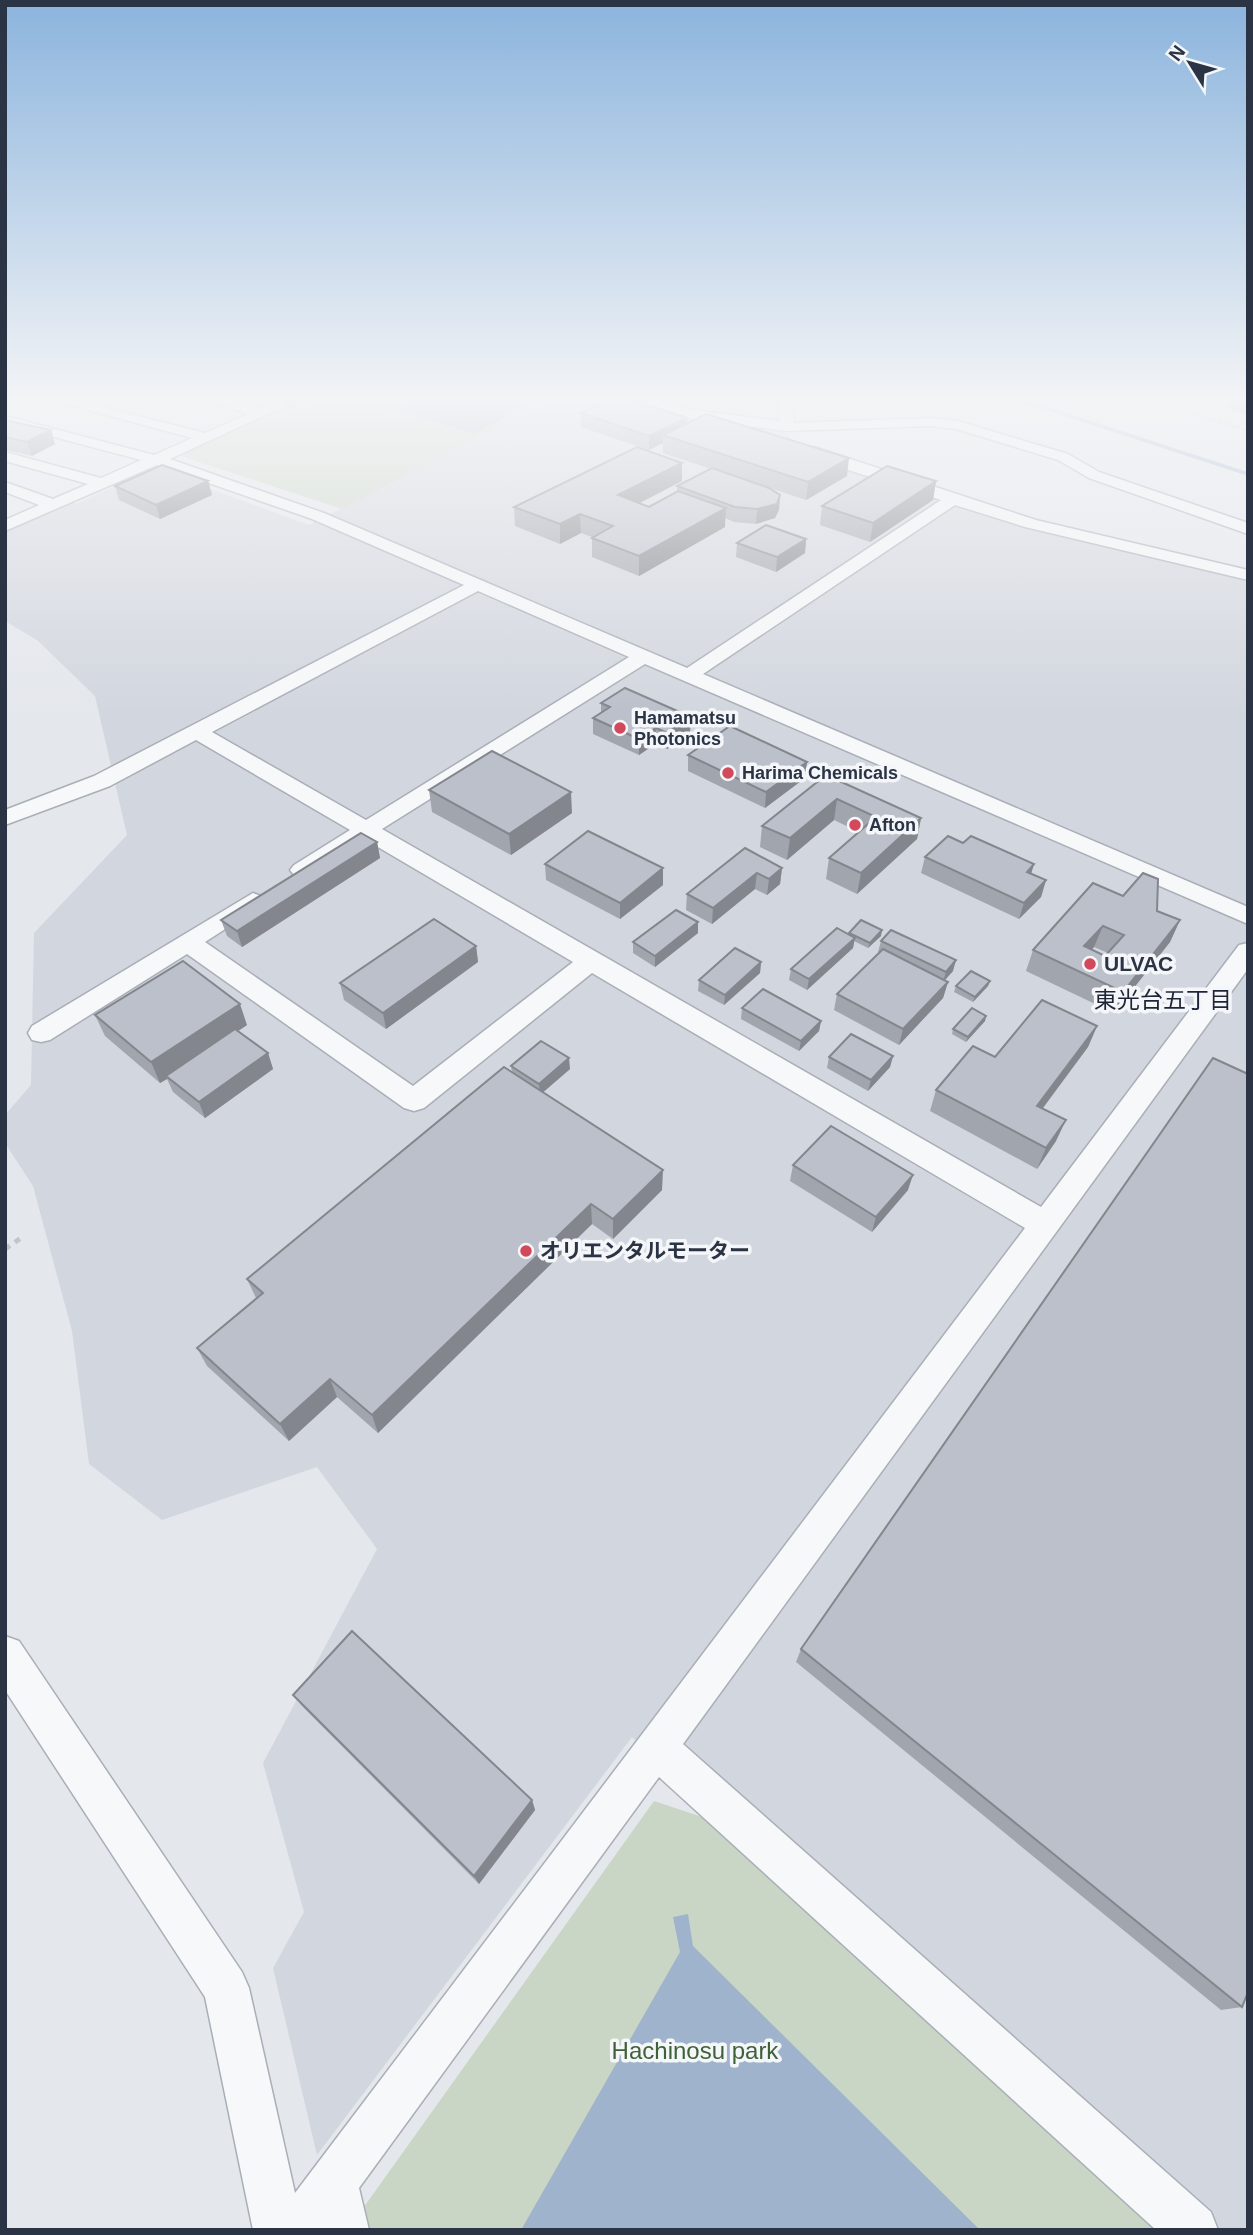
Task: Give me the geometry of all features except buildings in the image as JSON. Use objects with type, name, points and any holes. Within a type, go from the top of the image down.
[{"type":"street","points":[[285,504],[318,516],[1248,916]]},
{"type":"street","points":[[689,675],[945,504]]},
{"type":"street","points":[[970,504],[1031,524],[1248,575]]},
{"type":"street","points":[[1178,504],[1248,529]]},
{"type":"street","points":[[5,526],[54,505]]},
{"type":"street","points":[[5,796],[14,815],[102,781],[478,585]]},
{"type":"street","points":[[41,1033],[644,656]]},
{"type":"street","points":[[196,731],[1045,1225]]},
{"type":"street","points":[[187,942],[414,1101],[590,961]]},
{"type":"street","points":[[298,2230],[1248,951]]},
{"type":"street","points":[[5,1655],[226,1988],[278,2230]]},
{"type":"street","points":[[656,1747],[1193,2230]]},
{"type":"street","points":[[333,2183],[344,2230]]},
{"type":"path","points":[[5,1249],[21,1238]]},
{"type":"shaded area","points":[[66,504],[253,504],[309,525],[349,504],[963,504],[1014,522],[1248,578],[1248,2230],[1168,2230],[632,1737],[317,2155],[273,1968],[304,1912],[263,1763],[377,1549],[317,1467],[162,1520],[89,1464],[72,1331],[33,1186],[5,1143],[5,1115],[31,1085],[34,933],[127,835],[95,696],[37,640],[5,621],[5,532]]},
{"type":"green space","points":[[328,504],[351,504],[342,509]]},
{"type":"green space","name":"Hachinosu park","points":[[654,1801],[705,1818],[1156,2230],[359,2230],[356,2218]]},
{"type":"water","points":[[688,1914],[693,1946],[980,2230],[521,2230],[680,1952],[673,1917]]},
{"type":"place","name":"Hamamatsu Photonics","points":[[620,728]]},
{"type":"place","name":"Harima Chemicals","points":[[728,773]]},
{"type":"place","name":"Afton","points":[[855,825]]},
{"type":"place","name":"ULVAC","points":[[1090,964]]},
{"type":"place","name":"オリエンタルモーター","points":[[526,1251]]},
{"type":"district","name":"東光台五丁目","points":[[1163,1000]]}]
